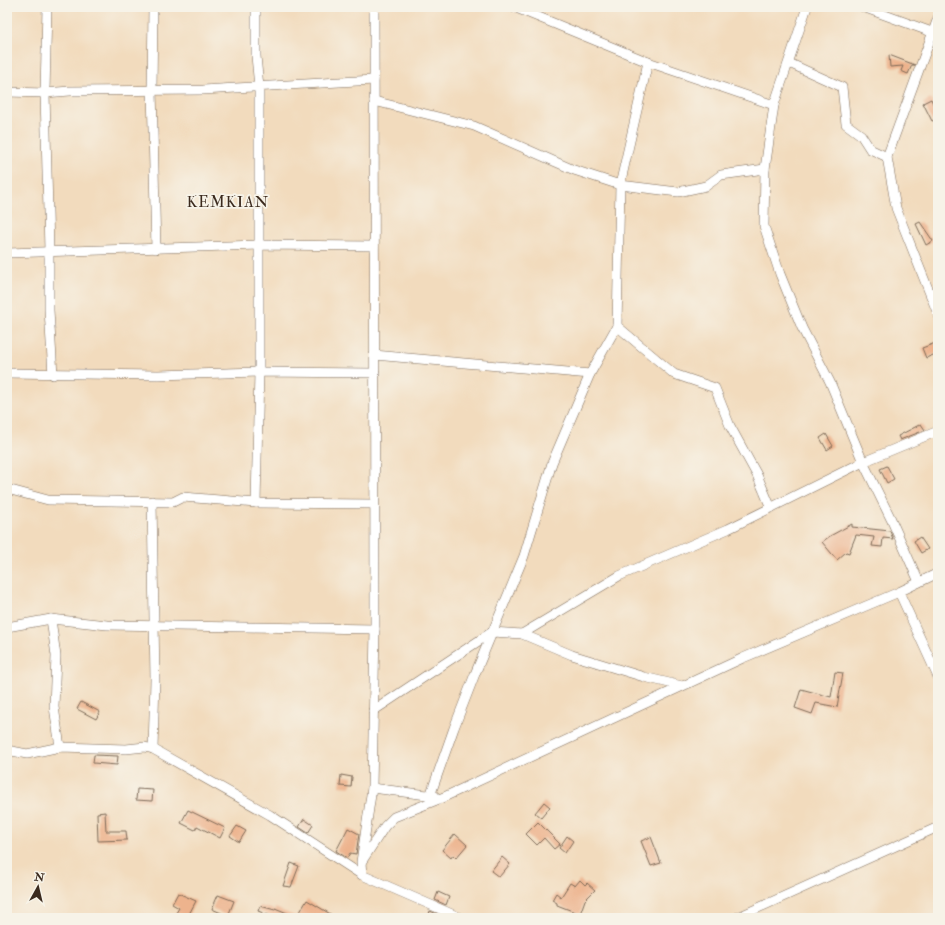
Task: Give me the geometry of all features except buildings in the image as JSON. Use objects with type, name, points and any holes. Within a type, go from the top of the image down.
[{"type":"street","points":[[47,7],[45,93],[50,252],[49,310],[53,375]]},
{"type":"street","points":[[153,7],[152,90],[156,249]]},
{"type":"street","points":[[256,7],[256,56],[259,87],[259,372],[256,504]]},
{"type":"street","points":[[362,875],[361,862],[372,788],[375,629],[374,7]]},
{"type":"street","points":[[514,7],[648,62],[774,105]]},
{"type":"street","points":[[807,7],[774,105],[766,169],[764,226],[777,268],[802,328],[830,382],[863,462],[891,519],[919,582]]},
{"type":"street","points":[[863,7],[935,34]]},
{"type":"street","points":[[938,18],[935,34],[887,157],[896,208],[938,314]]},
{"type":"street","points":[[430,796],[454,728],[524,556],[552,463],[590,374],[617,326],[620,185],[648,62]]},
{"type":"street","points":[[789,63],[842,87],[846,124],[861,134],[870,149],[887,157]]},
{"type":"street","points":[[7,92],[45,93],[70,91],[203,90],[374,80]]},
{"type":"street","points":[[374,101],[474,126],[574,170],[620,185],[678,192],[706,186],[721,175],[766,169]]},
{"type":"street","points":[[7,253],[259,245],[374,246]]},
{"type":"street","points":[[617,326],[674,374],[715,388],[730,426],[757,475],[771,508]]},
{"type":"street","points":[[374,355],[590,374]]},
{"type":"street","points":[[7,373],[53,375],[158,375],[259,372],[374,373]]},
{"type":"street","points":[[522,634],[619,576],[728,529],[863,462],[938,431]]},
{"type":"street","points":[[7,489],[48,500],[173,502],[183,497],[256,504],[374,504]]},
{"type":"street","points":[[152,501],[155,680],[153,749]]},
{"type":"street","points":[[361,862],[394,817],[444,797],[767,647],[899,592],[938,573]]},
{"type":"street","points":[[899,592],[938,677]]},
{"type":"street","points":[[7,627],[51,618],[107,625],[375,629]]},
{"type":"street","points":[[51,618],[56,656],[54,707],[60,747]]},
{"type":"street","points":[[373,711],[492,632],[522,634],[572,656],[682,686]]},
{"type":"street","points":[[7,750],[27,754],[60,747],[145,747],[153,749],[270,815],[362,875],[461,918]]},
{"type":"street","points":[[372,788],[444,797]]},
{"type":"street","points":[[736,918],[938,827]]},
{"type":"district","name":"KEMKIAN","points":[[228,202]]}]
